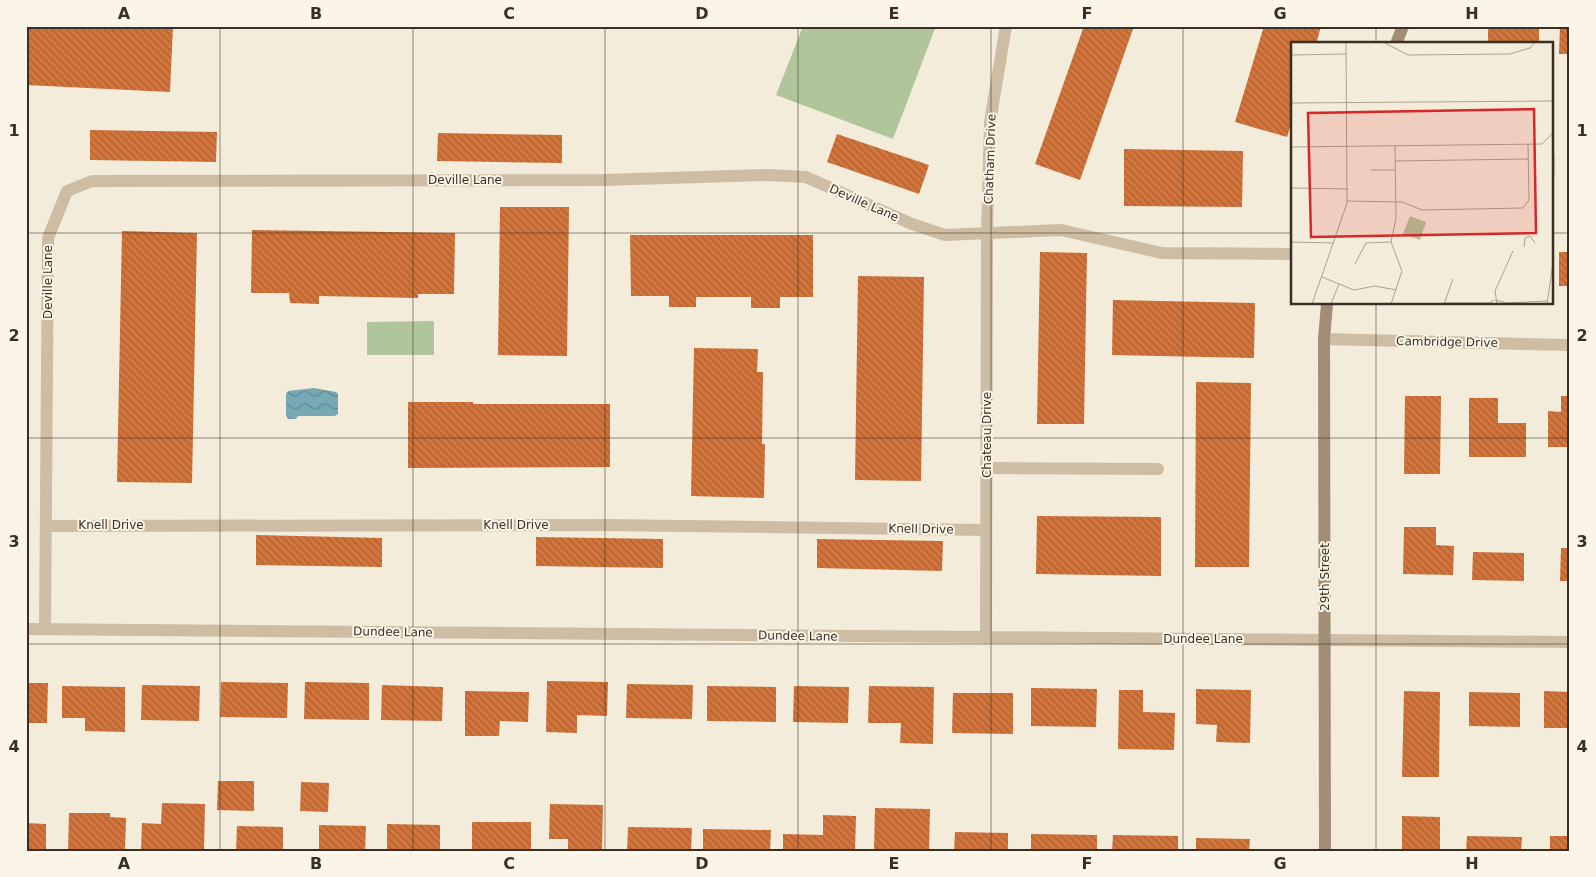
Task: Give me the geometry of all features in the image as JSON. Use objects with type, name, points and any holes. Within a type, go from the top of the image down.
[{"type":"street","name":"Chatham Drive","points":[[987,233],[990,122],[1006,26]]},
{"type":"street","points":[[1397,42],[1403,26]]},
{"type":"street","name":"Deville Lane","points":[[45,629],[48,238],[67,191],[92,181],[603,180],[768,175],[806,177],[912,224],[945,235],[1061,230],[1162,253],[1291,254]]},
{"type":"street","name":"Chateau Drive","points":[[986,638],[988,468],[987,233]]},
{"type":"street","name":"29th Street","points":[[1325,851],[1324,339],[1327,305]]},
{"type":"street","name":"Cambridge Drive","points":[[1324,339],[1570,345]]},
{"type":"street","points":[[988,468],[1158,470]]},
{"type":"street","name":"Knell Drive","points":[[46,526],[602,525],[986,530]]},
{"type":"street","name":"Dundee Lane","points":[[26,629],[1570,642]]},
{"type":"green space","points":[[803,26],[936,26],[893,139],[776,95]]},
{"type":"green space","points":[[434,321],[434,355],[367,355],[367,322]]},
{"type":"water","points":[[314,388],[338,394],[338,414],[335,416],[298,416],[296,419],[288,419],[286,415],[286,394],[288,391]]},
{"type":"building","points":[[26,26],[173,26],[170,92],[26,85]]},
{"type":"building","points":[[1084,26],[1134,26],[1080,180],[1035,164]]},
{"type":"building","points":[[1264,26],[1321,26],[1317,42],[1291,42],[1291,124],[1287,137],[1235,122]]},
{"type":"building","points":[[1488,26],[1539,26],[1539,42],[1488,42]]},
{"type":"building","points":[[1560,26],[1570,26],[1570,54],[1559,54]]},
{"type":"building","points":[[90,130],[217,132],[216,162],[90,160]]},
{"type":"building","points":[[438,133],[562,135],[562,163],[437,161]]},
{"type":"building","points":[[837,134],[929,165],[919,194],[827,162]]},
{"type":"building","points":[[1124,149],[1243,151],[1242,207],[1124,206]]},
{"type":"building","points":[[500,207],[569,207],[567,356],[498,355]]},
{"type":"building","points":[[252,230],[455,233],[454,294],[418,294],[418,298],[319,296],[319,304],[290,303],[289,293],[251,293]]},
{"type":"building","points":[[122,231],[197,233],[192,483],[117,482]]},
{"type":"building","points":[[630,235],[813,235],[813,297],[780,297],[780,308],[751,308],[751,297],[696,297],[696,307],[669,307],[669,296],[631,296]]},
{"type":"building","points":[[1040,252],[1087,253],[1084,424],[1037,424]]},
{"type":"building","points":[[1559,252],[1570,252],[1570,286],[1559,286]]},
{"type":"building","points":[[858,276],[924,277],[921,481],[855,480]]},
{"type":"building","points":[[1113,300],[1255,303],[1254,358],[1112,355]]},
{"type":"building","points":[[694,348],[758,349],[757,372],[763,372],[762,444],[765,444],[764,498],[691,496]]},
{"type":"building","points":[[1196,382],[1251,383],[1249,567],[1195,567]]},
{"type":"building","points":[[1405,396],[1441,396],[1440,474],[1404,474]]},
{"type":"building","points":[[1561,396],[1570,396],[1570,447],[1548,447],[1548,411],[1561,412]]},
{"type":"building","points":[[1469,398],[1498,398],[1498,423],[1526,423],[1526,457],[1469,457]]},
{"type":"building","points":[[408,402],[610,404],[610,467],[408,468]]},
{"type":"building","points":[[1037,516],[1161,517],[1161,576],[1036,574]]},
{"type":"building","points":[[1404,527],[1436,527],[1436,545],[1454,546],[1453,575],[1403,574]]},
{"type":"building","points":[[256,535],[382,538],[382,567],[256,565]]},
{"type":"building","points":[[536,537],[663,539],[663,568],[536,566]]},
{"type":"building","points":[[817,539],[943,541],[942,571],[817,568]]},
{"type":"building","points":[[1561,548],[1570,548],[1570,581],[1560,581]]},
{"type":"building","points":[[1473,552],[1524,553],[1524,581],[1472,580]]},
{"type":"building","points":[[547,681],[608,682],[607,716],[577,715],[577,733],[546,732]]},
{"type":"building","points":[[221,682],[288,683],[287,718],[220,717]]},
{"type":"building","points":[[305,682],[369,683],[369,720],[304,719]]},
{"type":"building","points":[[26,683],[48,683],[47,723],[26,723]]},
{"type":"building","points":[[627,684],[693,685],[692,719],[626,718]]},
{"type":"building","points":[[142,685],[200,686],[199,721],[141,720]]},
{"type":"building","points":[[382,685],[443,687],[442,721],[381,720]]},
{"type":"building","points":[[62,686],[125,687],[125,732],[85,731],[85,718],[62,718]]},
{"type":"building","points":[[707,686],[776,687],[776,722],[707,721]]},
{"type":"building","points":[[794,686],[849,687],[848,723],[793,722]]},
{"type":"building","points":[[869,686],[934,687],[933,744],[900,743],[901,723],[868,723]]},
{"type":"building","points":[[1031,688],[1097,689],[1096,727],[1031,726]]},
{"type":"building","points":[[1196,689],[1251,690],[1250,743],[1216,742],[1217,725],[1196,724]]},
{"type":"building","points":[[1119,690],[1143,690],[1143,712],[1175,713],[1174,750],[1118,749]]},
{"type":"building","points":[[465,691],[529,692],[528,722],[500,721],[499,736],[465,736]]},
{"type":"building","points":[[1404,691],[1440,692],[1439,777],[1402,777]]},
{"type":"building","points":[[1544,691],[1570,692],[1570,728],[1544,728]]},
{"type":"building","points":[[1469,692],[1520,693],[1520,727],[1469,726]]},
{"type":"building","points":[[953,693],[1013,693],[1013,734],[952,733]]},
{"type":"building","points":[[218,781],[254,781],[254,811],[217,810]]},
{"type":"building","points":[[301,782],[329,783],[328,812],[300,811]]},
{"type":"building","points":[[162,803],[205,804],[204,851],[141,851],[142,823],[161,824]]},
{"type":"building","points":[[550,804],[603,805],[602,851],[568,851],[568,839],[549,839]]},
{"type":"building","points":[[875,808],[930,809],[929,851],[874,850]]},
{"type":"building","points":[[69,813],[110,813],[110,817],[126,818],[125,851],[68,851]]},
{"type":"building","points":[[823,815],[856,816],[855,851],[783,851],[783,834],[823,835]]},
{"type":"building","points":[[1402,816],[1440,817],[1440,851],[1402,851]]},
{"type":"building","points":[[472,822],[531,822],[531,851],[472,851]]},
{"type":"building","points":[[26,823],[46,824],[46,851],[26,851]]},
{"type":"building","points":[[387,824],[440,825],[440,851],[387,851]]},
{"type":"building","points":[[319,825],[366,826],[365,851],[319,851]]},
{"type":"building","points":[[237,826],[283,827],[283,851],[236,851]]},
{"type":"building","points":[[628,827],[692,828],[691,851],[627,851]]},
{"type":"building","points":[[703,829],[771,830],[770,851],[703,851]]},
{"type":"building","points":[[955,832],[1008,833],[1008,851],[954,851]]},
{"type":"building","points":[[1031,834],[1097,835],[1097,851],[1031,851]]},
{"type":"building","points":[[1113,835],[1178,836],[1178,851],[1112,851]]},
{"type":"building","points":[[1467,836],[1522,837],[1521,851],[1466,851]]},
{"type":"building","points":[[1550,836],[1570,836],[1570,851],[1550,851]]},
{"type":"building","points":[[1196,838],[1250,839],[1249,851],[1196,851]]}]
